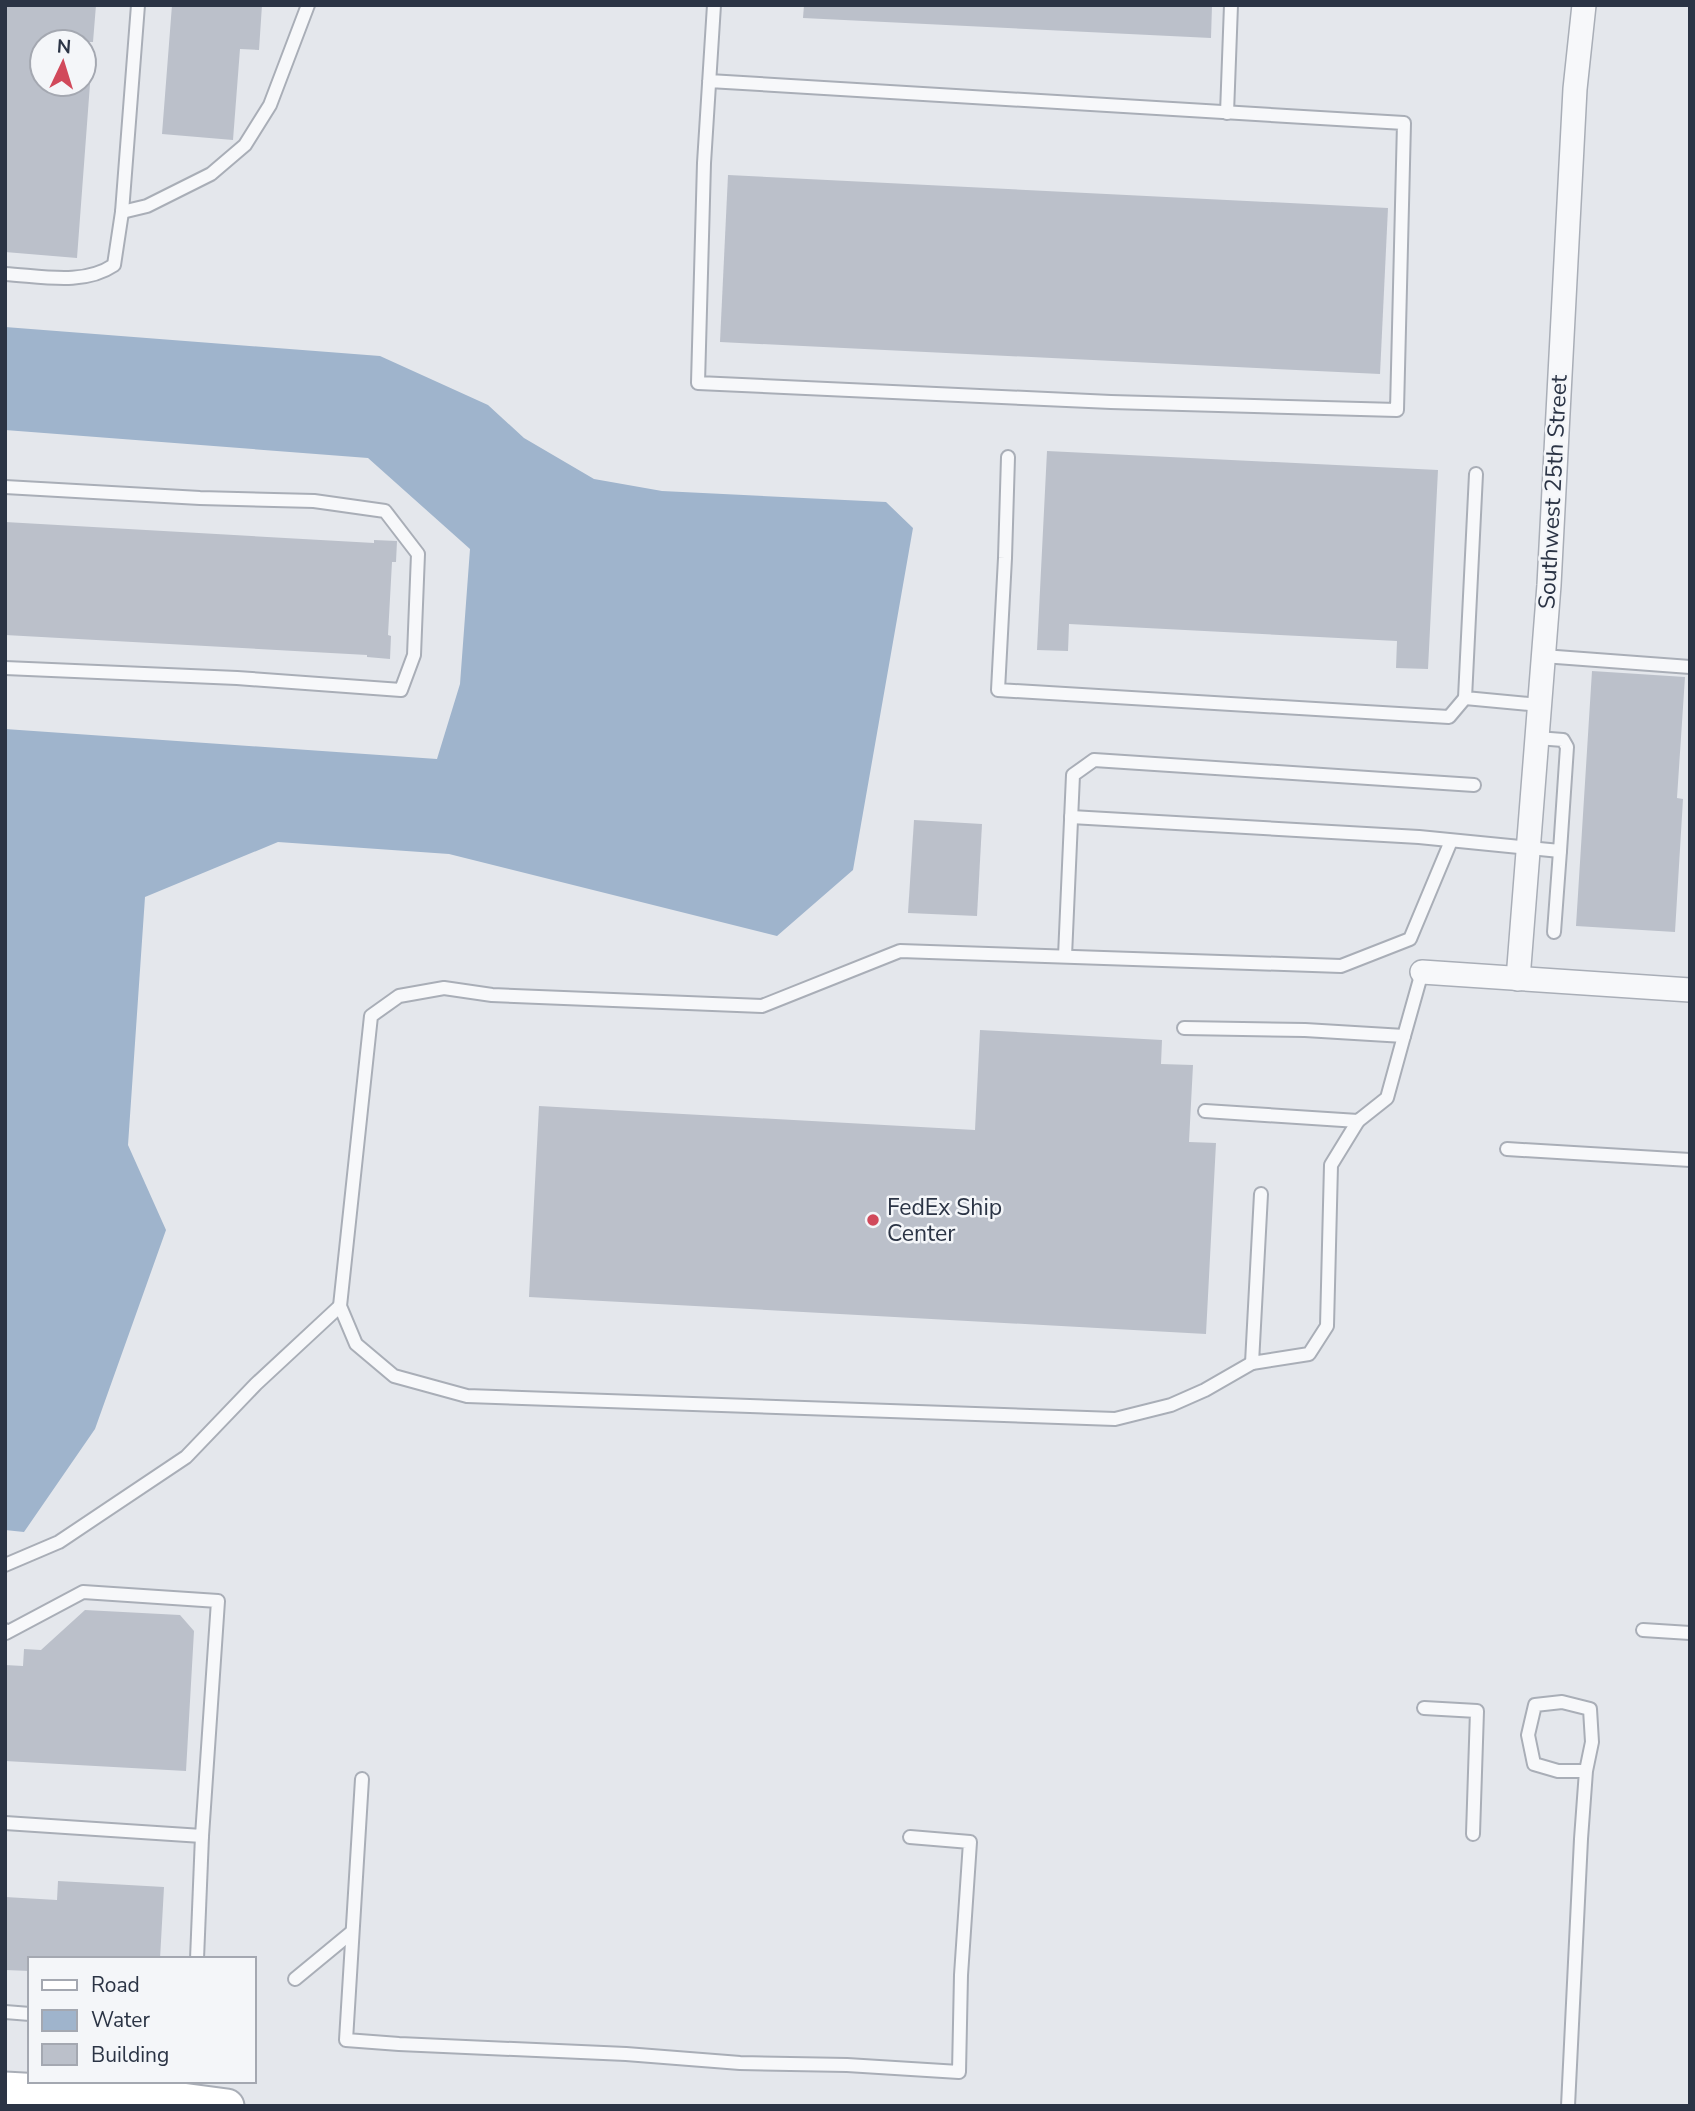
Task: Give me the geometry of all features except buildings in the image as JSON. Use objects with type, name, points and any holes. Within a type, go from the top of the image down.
[{"type":"street","name":"Southwest 25th Street","points":[[1518,979],[1550,572],[1575,89],[1584,5]]},
{"type":"street","points":[[1423,972],[1690,990]]},
{"type":"street","points":[[5,2088],[167,2098],[227,2106]]},
{"type":"lane","points":[[5,274],[66,278],[91,276],[114,265],[122,212],[138,5]]},
{"type":"lane","points":[[122,212],[147,206],[211,174],[245,145],[270,105],[308,5]]},
{"type":"lane","points":[[709,81],[1404,123],[1397,410],[1111,402],[698,383],[704,163],[709,81],[714,5]]},
{"type":"lane","points":[[1227,113],[1231,5]]},
{"type":"lane","points":[[1008,457],[1006,558],[998,690],[1449,717],[1465,698],[1476,474]]},
{"type":"lane","points":[[5,487],[200,498],[314,501],[385,511],[418,554],[414,655],[401,690],[237,678],[5,668]]},
{"type":"lane","points":[[1543,656],[1690,667]]},
{"type":"lane","points":[[1465,698],[1539,705]]},
{"type":"lane","points":[[1537,738],[1563,740],[1567,747],[1554,932]]},
{"type":"lane","points":[[1065,956],[1073,775],[1094,760],[1474,785]]},
{"type":"lane","points":[[1071,817],[1419,837],[1560,851]]},
{"type":"lane","points":[[1423,972],[1387,1098],[1358,1121],[1331,1165],[1327,1326],[1309,1354],[1252,1363],[1205,1390],[1171,1405],[1115,1419],[467,1396],[394,1376],[356,1344],[340,1306],[371,1016],[399,996],[444,988],[492,995],[762,1006],[900,951],[1341,966],[1410,939],[1451,841]]},
{"type":"lane","points":[[1184,1028],[1305,1030],[1404,1036]]},
{"type":"lane","points":[[1205,1111],[1358,1121]]},
{"type":"lane","points":[[1507,1149],[1690,1160]]},
{"type":"lane","points":[[1252,1363],[1261,1194]]},
{"type":"lane","points":[[5,1565],[59,1542],[186,1457],[256,1384],[340,1306]]},
{"type":"lane","points":[[6,1632],[83,1592],[218,1601],[202,1836],[197,1957]]},
{"type":"lane","points":[[1643,1630],[1690,1633]]},
{"type":"lane","points":[[1567,2106],[1586,1771],[1592,1742],[1590,1709],[1562,1702],[1535,1704],[1528,1735],[1534,1764],[1558,1771],[1586,1771]]},
{"type":"lane","points":[[1424,1708],[1477,1711],[1473,1834]]},
{"type":"lane","points":[[362,1779],[346,2040],[626,2054],[740,2063],[847,2065],[959,2072],[961,1975],[970,1842],[910,1837]]},
{"type":"lane","points":[[5,1824],[202,1836]]},
{"type":"lane","points":[[295,1979],[352,1932]]},
{"type":"lane","points":[[5,2012],[28,2014]]},
{"type":"water","points":[[5,327],[380,356],[488,405],[524,438],[594,479],[662,491],[886,502],[913,528],[853,870],[777,936],[449,854],[278,842],[145,897],[128,1145],[166,1230],[95,1429],[24,1532],[5,1530],[5,729],[437,759],[460,684],[470,549],[368,458],[5,430]]},
{"type":"place","name":"FedEx Ship Center","points":[[873,1220]]}]
